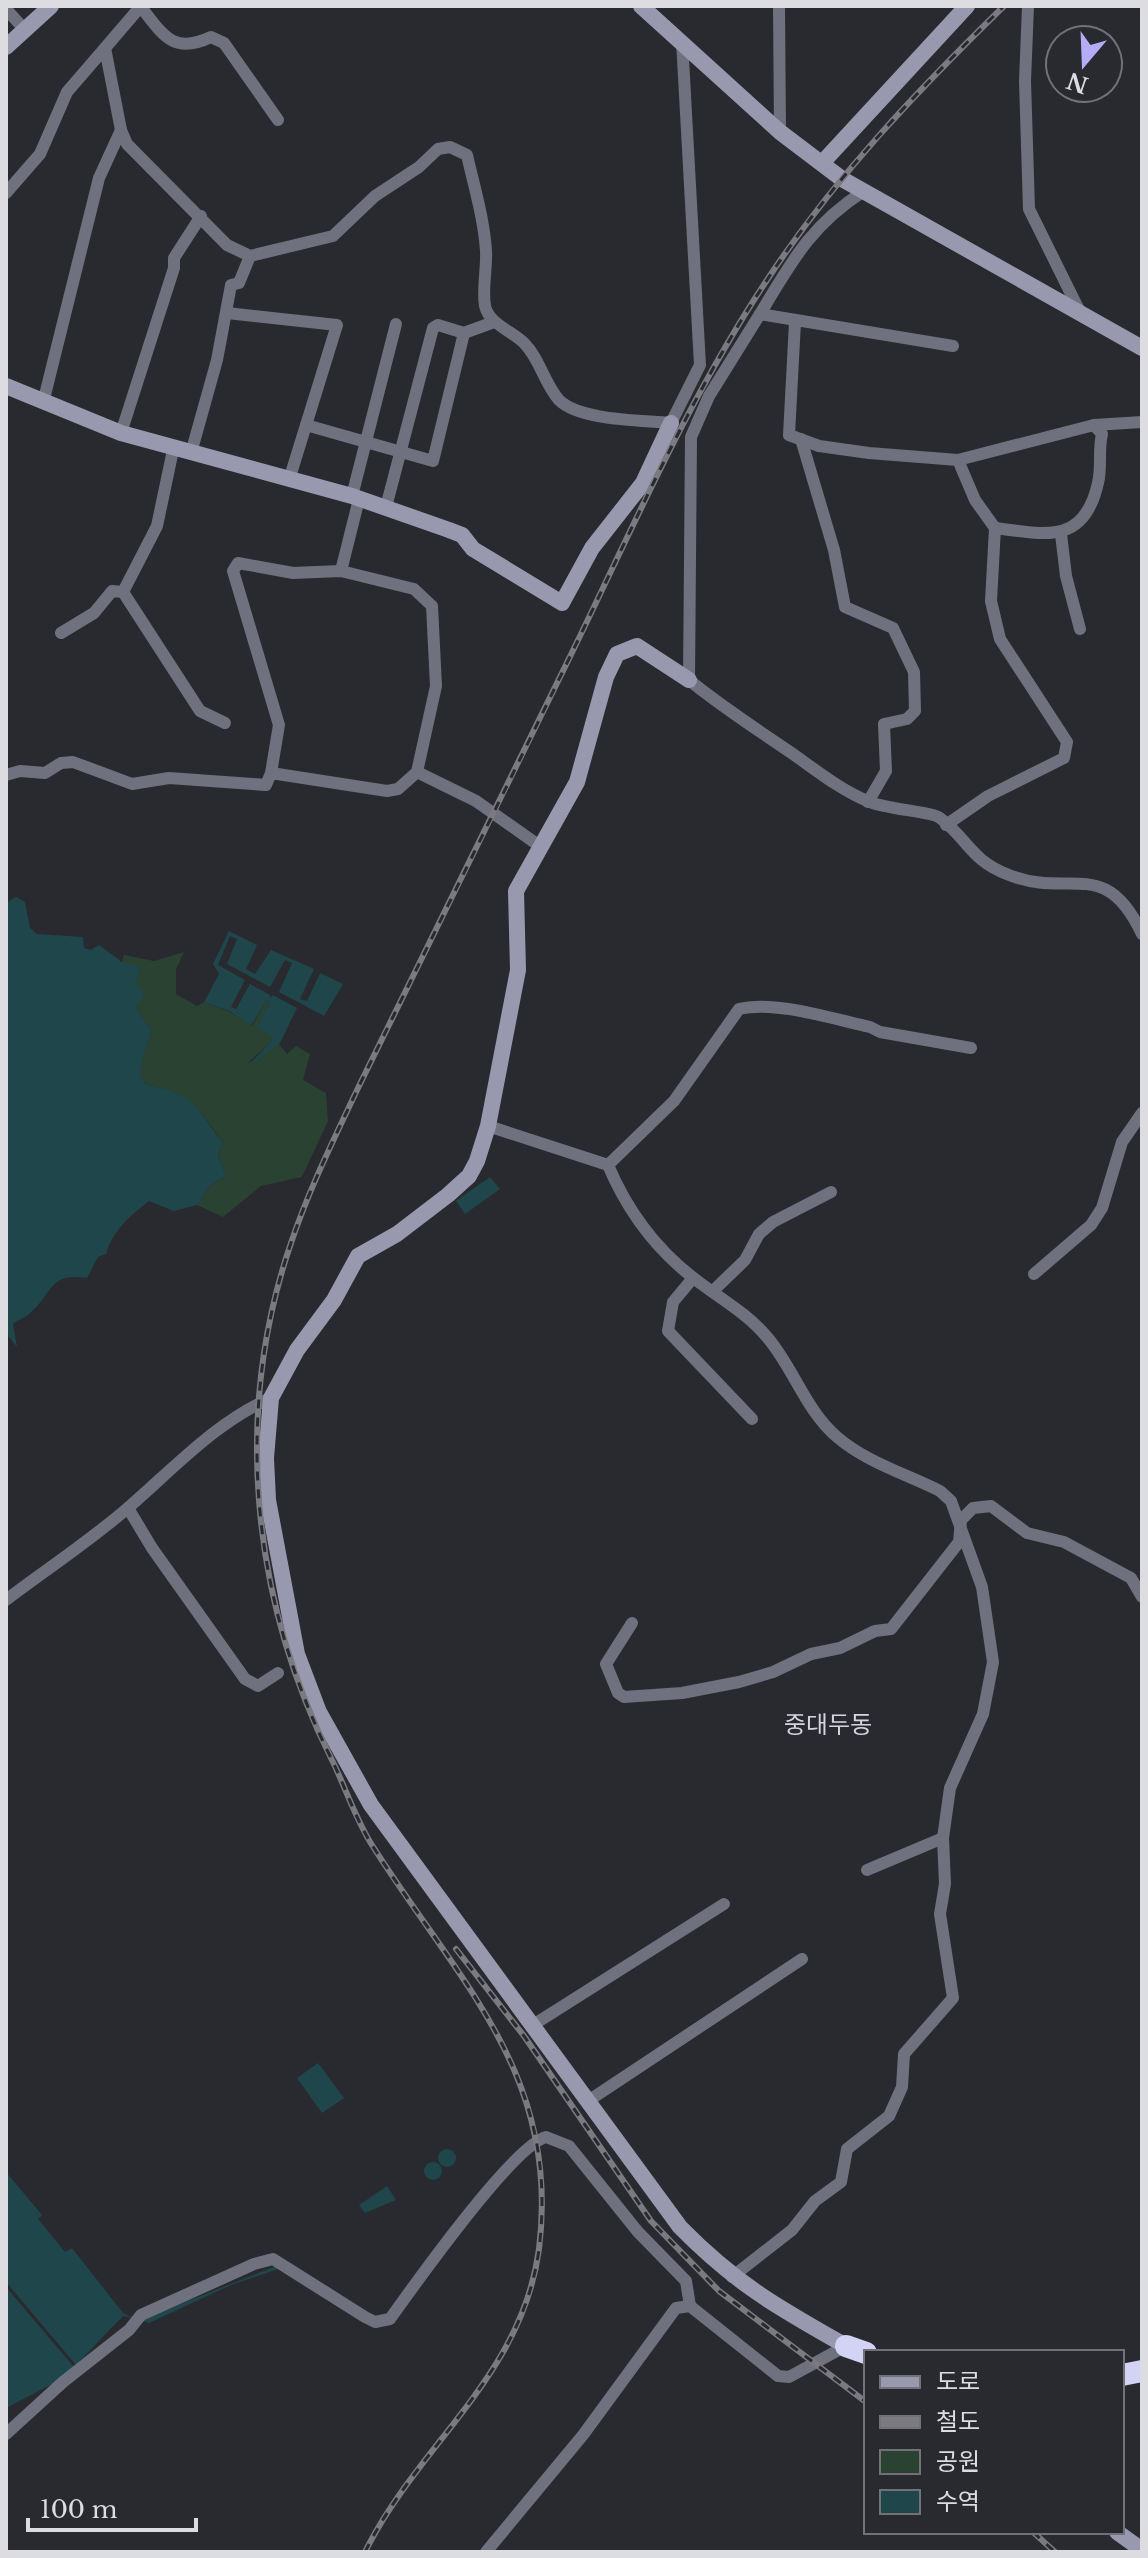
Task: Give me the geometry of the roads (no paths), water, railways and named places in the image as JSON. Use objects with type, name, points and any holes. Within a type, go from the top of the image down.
[{"type":"street","points":[[6,47],[51,6]]},
{"type":"street","points":[[6,193],[40,154],[67,92],[141,6],[164,35],[175,43],[188,46],[211,37],[224,43],[278,120]]},
{"type":"street","points":[[641,6],[780,132],[822,163],[864,191],[1142,348]]},
{"type":"street","points":[[779,6],[780,132]]},
{"type":"street","points":[[822,163],[967,6]]},
{"type":"street","points":[[1028,6],[1025,81],[1029,209],[1080,312]]},
{"type":"street","points":[[6,9],[25,30]]},
{"type":"street","points":[[6,386],[121,433],[173,450],[356,498],[462,535],[473,549],[562,603],[592,548],[643,483],[700,365],[682,41]]},
{"type":"street","points":[[105,48],[120,109],[121,130],[127,144],[227,245],[250,256],[333,236],[375,196],[419,167],[438,149],[461,149],[467,155],[486,249],[485,307],[494,322],[516,335],[533,352],[554,391],[566,405],[587,414],[671,423]]},
{"type":"street","points":[[43,403],[99,178],[121,130]]},
{"type":"street","points":[[689,680],[691,437],[709,396],[795,256],[831,212],[864,191]]},
{"type":"street","points":[[121,433],[174,268],[174,258],[201,216]]},
{"type":"street","points":[[191,453],[227,313],[231,285],[239,283],[250,256]]},
{"type":"street","points":[[227,313],[337,325],[289,480]]},
{"type":"street","points":[[760,314],[953,346]]},
{"type":"street","points":[[386,507],[433,328],[438,325],[464,333],[494,322]]},
{"type":"street","points":[[795,322],[789,435],[801,439],[869,453],[958,460],[1094,425],[1142,422]]},
{"type":"street","points":[[341,571],[366,443],[396,324]]},
{"type":"street","points":[[306,425],[433,461],[464,333]]},
{"type":"street","points":[[995,528],[1061,534],[1086,510],[1098,482],[1097,453],[1102,434],[1094,425]]},
{"type":"street","points":[[801,439],[834,550],[845,607],[893,628],[914,672],[915,711],[907,719],[884,724],[886,771],[868,802]]},
{"type":"street","points":[[123,592],[157,526],[173,450]]},
{"type":"street","points":[[946,825],[988,796],[1064,758],[1067,742],[1000,639],[991,601],[995,528],[975,500],[958,460]]},
{"type":"street","points":[[1061,534],[1066,576],[1080,629]]},
{"type":"street","points":[[6,775],[20,771],[45,773],[61,763],[73,762],[132,784],[169,778],[266,785],[279,725],[233,571],[243,562],[293,573],[341,571],[414,589],[432,606],[436,686],[417,772],[398,789],[387,791],[271,773]]},
{"type":"street","points":[[61,633],[94,613],[112,591],[123,592]]},
{"type":"street","points":[[123,592],[200,711],[225,723]]},
{"type":"street","points":[[859,2352],[791,2316],[732,2277],[658,2200],[371,1805],[347,1767],[308,1686],[297,1654],[268,1500],[266,1458],[271,1398],[297,1350],[334,1300],[358,1256],[418,1219],[469,1176],[488,1126],[518,970],[516,891],[577,782],[606,677],[617,654],[637,646],[837,785],[868,802],[896,811],[933,815],[980,862],[1014,877],[1094,885],[1115,893],[1129,906],[1142,934]]},
{"type":"street","points":[[417,772],[476,801],[541,847]]},
{"type":"street","points":[[608,1165],[674,1101],[739,1009],[753,1006],[800,1013],[870,1027],[880,1032],[971,1048]]},
{"type":"street","points":[[1034,1274],[1091,1225],[1102,1208],[1122,1142],[1142,1113]]},
{"type":"street","points":[[488,1126],[608,1165],[619,1192],[651,1240],[693,1278],[714,1290],[768,1337],[835,1436],[855,1451],[940,1491],[951,1501],[961,1520],[982,1587],[993,1662],[983,1714],[950,1788],[943,1838],[945,1884],[940,1914],[953,1998],[904,2054],[898,2102],[878,2128],[847,2149],[841,2182],[815,2201],[792,2230],[732,2277]]},
{"type":"street","points":[[714,1290],[745,1260],[759,1234],[773,1222],[831,1192]]},
{"type":"street","points":[[693,1278],[673,1302],[668,1331],[752,1419]]},
{"type":"street","points":[[6,1600],[128,1508],[168,1471],[239,1417],[271,1398]]},
{"type":"street","points":[[632,1623],[606,1664],[618,1693],[624,1697],[682,1693],[773,1672],[811,1654],[840,1648],[875,1631],[891,1629],[959,1542],[961,1520],[973,1508],[991,1506],[1027,1533],[1064,1542],[1131,1578],[1142,1597]]},
{"type":"street","points":[[128,1508],[152,1548],[245,1679],[258,1686],[278,1673]]},
{"type":"street","points":[[867,1870],[943,1838]]},
{"type":"street","points":[[533,2025],[724,1904]]},
{"type":"street","points":[[588,2101],[802,1959]]},
{"type":"street","points":[[6,2434],[63,2382],[129,2330],[141,2315],[254,2264],[273,2259],[365,2317],[375,2322],[390,2319],[447,2241],[526,2148],[546,2137],[569,2146],[638,2232],[686,2281],[690,2306],[778,2376],[789,2377],[859,2352]]},
{"type":"street","points":[[486,2552],[583,2435],[676,2308],[690,2306]]},
{"type":"street","points":[[1120,2534],[1142,2550]]},
{"type":"water","points":[[16,897],[25,902],[30,928],[37,934],[83,937],[84,948],[91,950],[99,945],[122,962],[140,966],[136,983],[144,995],[136,1008],[152,1031],[144,1055],[142,1079],[147,1084],[178,1094],[196,1107],[223,1142],[218,1155],[226,1176],[211,1185],[197,1205],[174,1211],[149,1201],[118,1231],[106,1254],[98,1257],[87,1278],[58,1281],[28,1315],[13,1324],[17,1347],[6,1333],[6,903]]},
{"type":"water","points":[[229,931],[257,945],[246,969],[255,974],[271,950],[314,969],[300,999],[307,1001],[320,973],[343,984],[324,1016],[279,992],[292,963],[285,960],[270,987],[227,964],[237,939],[230,936],[218,965],[245,980],[231,1007],[236,1009],[250,984],[270,995],[270,998],[273,995],[297,1008],[280,1043],[247,1067],[274,1038],[257,1028],[270,1002],[266,1001],[251,1026],[229,1011],[204,1002],[219,974],[213,964]]},
{"type":"water","points":[[490,1177],[500,1189],[465,1214],[456,1201]]},
{"type":"water","points":[[318,2063],[344,2098],[322,2113],[297,2078]]},
{"type":"water","points":[[447,2149],[456,2158],[447,2167],[438,2158]]},
{"type":"water","points":[[433,2162],[442,2171],[433,2180],[424,2171]]},
{"type":"water","points":[[6,2172],[42,2215],[38,2219],[65,2252],[72,2248],[123,2313],[133,2318],[123,2316],[76,2365],[6,2282]]},
{"type":"water","points":[[387,2186],[396,2200],[365,2213],[359,2205]]},
{"type":"water","points":[[276,2266],[278,2269],[231,2285],[149,2323],[140,2320]]},
{"type":"water","points":[[6,2287],[74,2367],[62,2379],[6,2408]]},
{"type":"railway","points":[[365,2552],[387,2513],[466,2408],[512,2335],[529,2294],[539,2249],[542,2187],[534,2131],[518,2080],[496,2032],[366,1835],[304,1697],[283,1634],[268,1569],[259,1504],[257,1438],[262,1372],[273,1307],[298,1223],[340,1126],[645,500],[715,366],[767,280],[848,171],[908,103],[1004,6]]},
{"type":"railway","points":[[456,1949],[524,2036],[651,2221],[719,2291],[864,2400]]},
{"type":"railway","points":[[1035,2534],[1055,2552]]},
{"type":"district","name":"중대두동","points":[[828,1725]]}]
